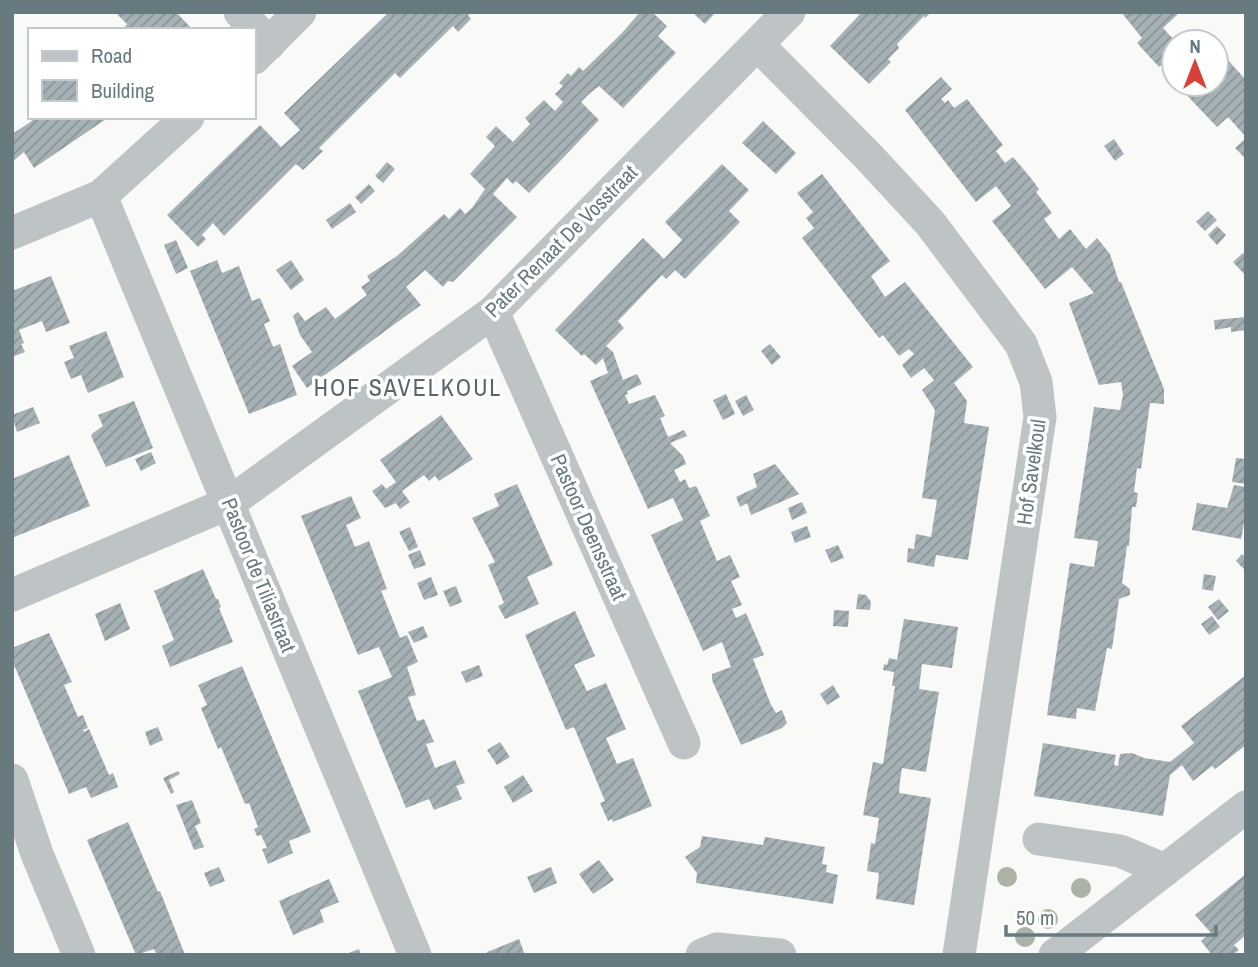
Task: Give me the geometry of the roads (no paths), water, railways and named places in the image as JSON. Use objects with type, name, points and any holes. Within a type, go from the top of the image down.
[{"type":"street","points":[[240,12],[249,28]]},
{"type":"street","points":[[261,51],[300,12]]},
{"type":"street","name":"Pater Renaat De Vosstraat","points":[[12,595],[229,503],[493,312],[789,12]]},
{"type":"street","name":"Hof Savelkoul","points":[[758,45],[930,223],[1021,344],[1036,382],[1040,417],[959,955]]},
{"type":"street","points":[[12,233],[101,196],[186,119]]},
{"type":"street","name":"Pastoor de Tiliastraat","points":[[101,196],[415,955]]},
{"type":"street","name":"Pastoor Deensstraat","points":[[493,312],[684,743]]},
{"type":"street","points":[[12,780],[37,854],[79,955]]},
{"type":"street","points":[[1055,955],[1246,807]]},
{"type":"street","points":[[1039,839],[1120,851],[1165,870]]},
{"type":"street","points":[[702,955],[717,949],[780,955]]},
{"type":"district","name":"HOF SAVELKOUL","points":[[408,387]]}]
